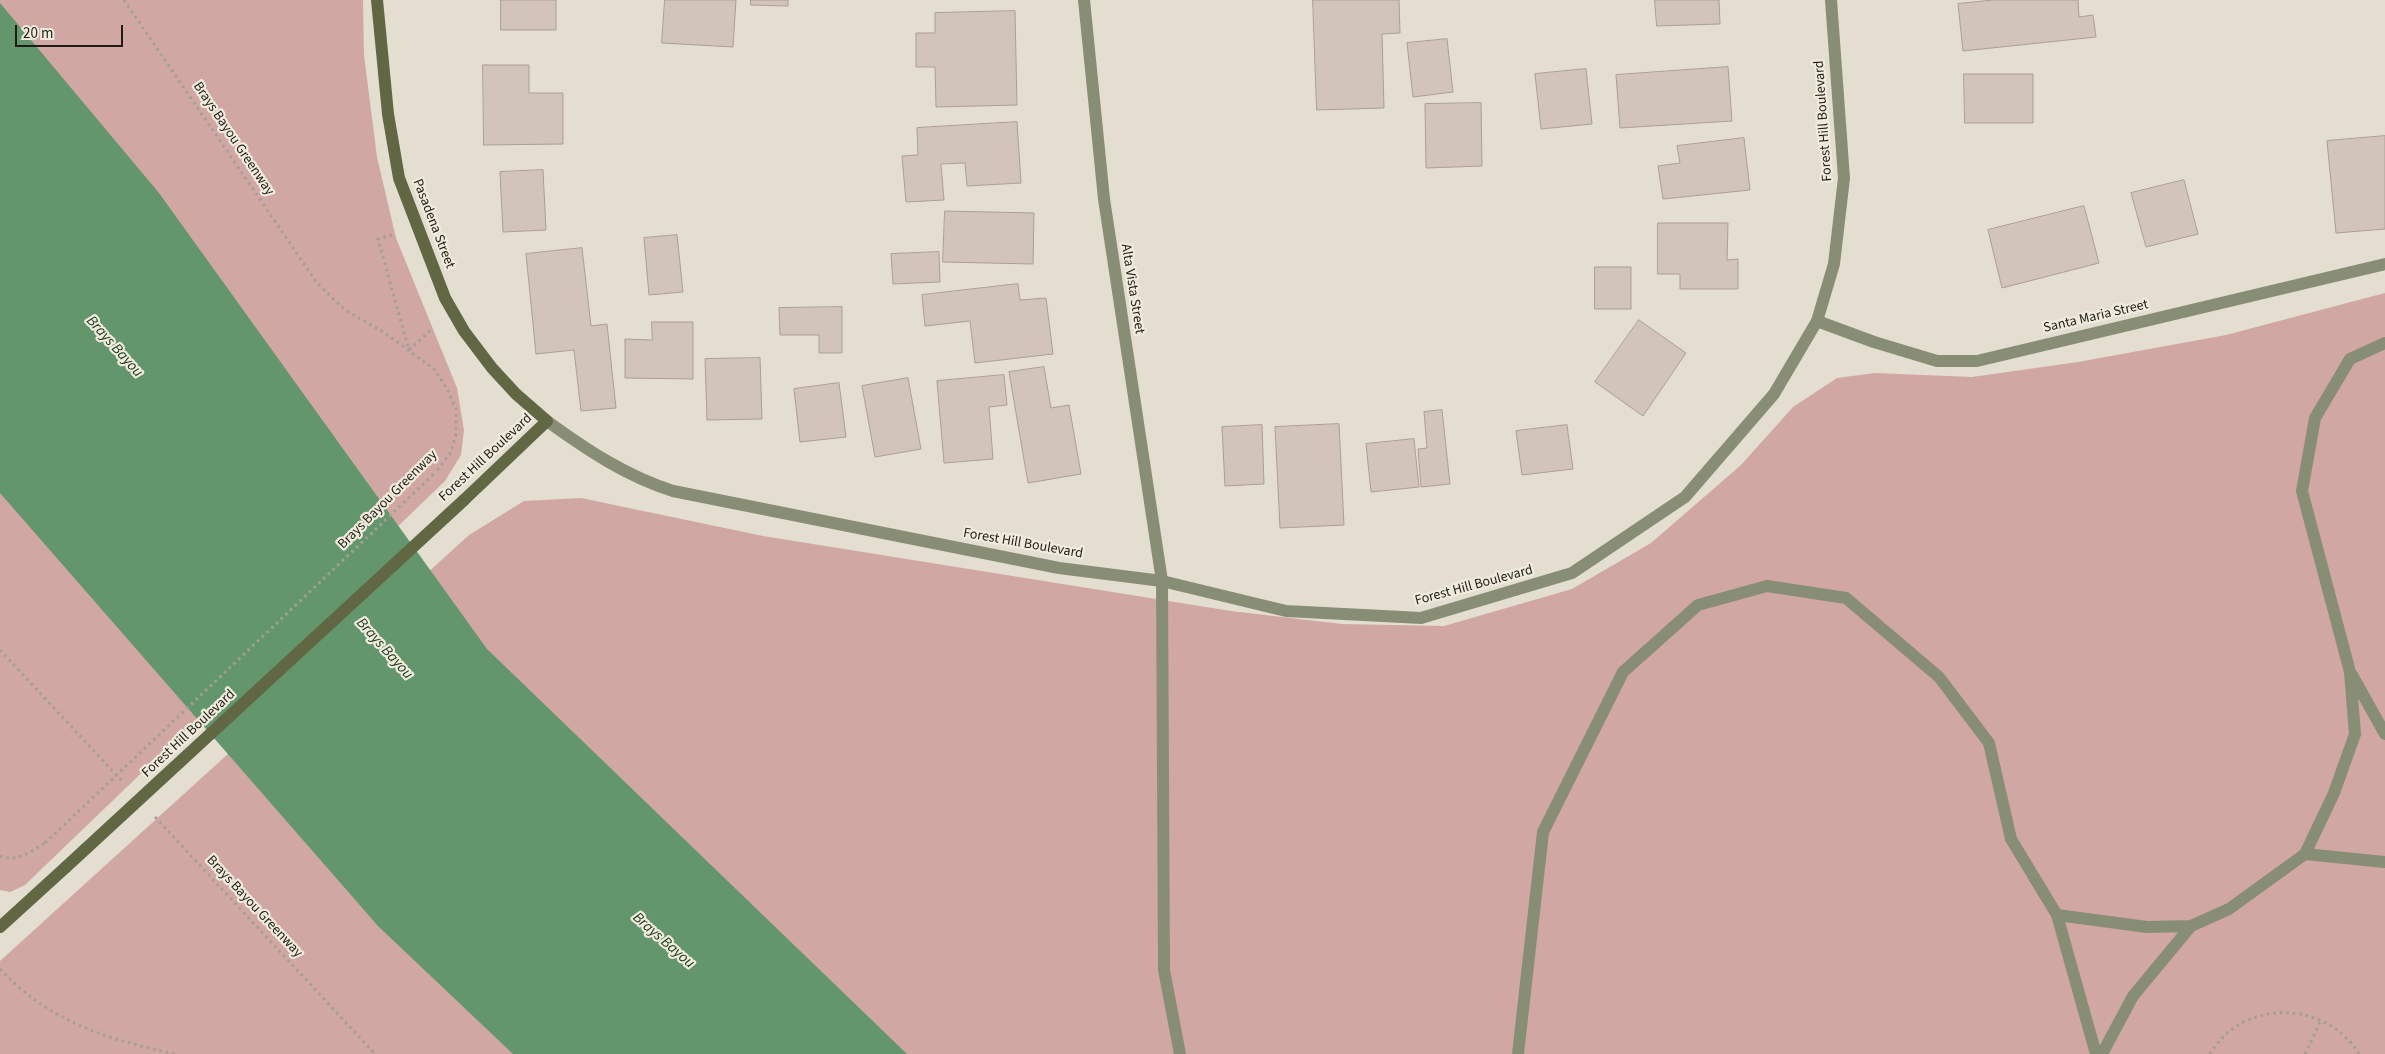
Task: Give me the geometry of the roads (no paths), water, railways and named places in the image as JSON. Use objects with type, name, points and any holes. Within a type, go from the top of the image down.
[{"type":"street","name":"Pasadena Street","points":[[377,0],[388,114],[399,178],[420,236],[452,311],[492,368],[516,394],[547,421]]},
{"type":"street","name":"Alta Vista Street","points":[[1084,0],[1104,199],[1162,581],[1164,970],[1180,1054]]},
{"type":"street","name":"Forest Hill Boulevard","points":[[0,927],[464,500],[547,421],[610,464],[630,475],[673,491],[1059,568],[1162,581],[1286,611],[1421,618],[1572,573],[1685,498],[1774,394],[1816,321],[1834,264],[1844,178],[1830,0]]},
{"type":"street","name":"Santa Maria Street","points":[[1816,321],[1874,342],[1937,361],[1977,361],[2385,264]]},
{"type":"street","points":[[2057,915],[2147,927],[2191,926],[2229,910],[2305,854],[2334,793],[2356,734],[2350,672],[2302,491],[2315,418],[2350,359],[2385,343]]},
{"type":"street","points":[[1518,1054],[1543,832],[1623,672],[1698,605],[1767,586],[1846,598],[1939,677],[1989,743],[2011,838],[2057,915],[2096,1054]]},
{"type":"street","points":[[2350,672],[2385,734]]},
{"type":"street","points":[[2305,854],[2385,862]]},
{"type":"street","points":[[2102,1054],[2133,996],[2191,926]]},
{"type":"water","name":"Brays Bayou","points":[[0,3],[159,193],[487,649],[907,1054],[513,1054],[378,926],[0,493]]}]
